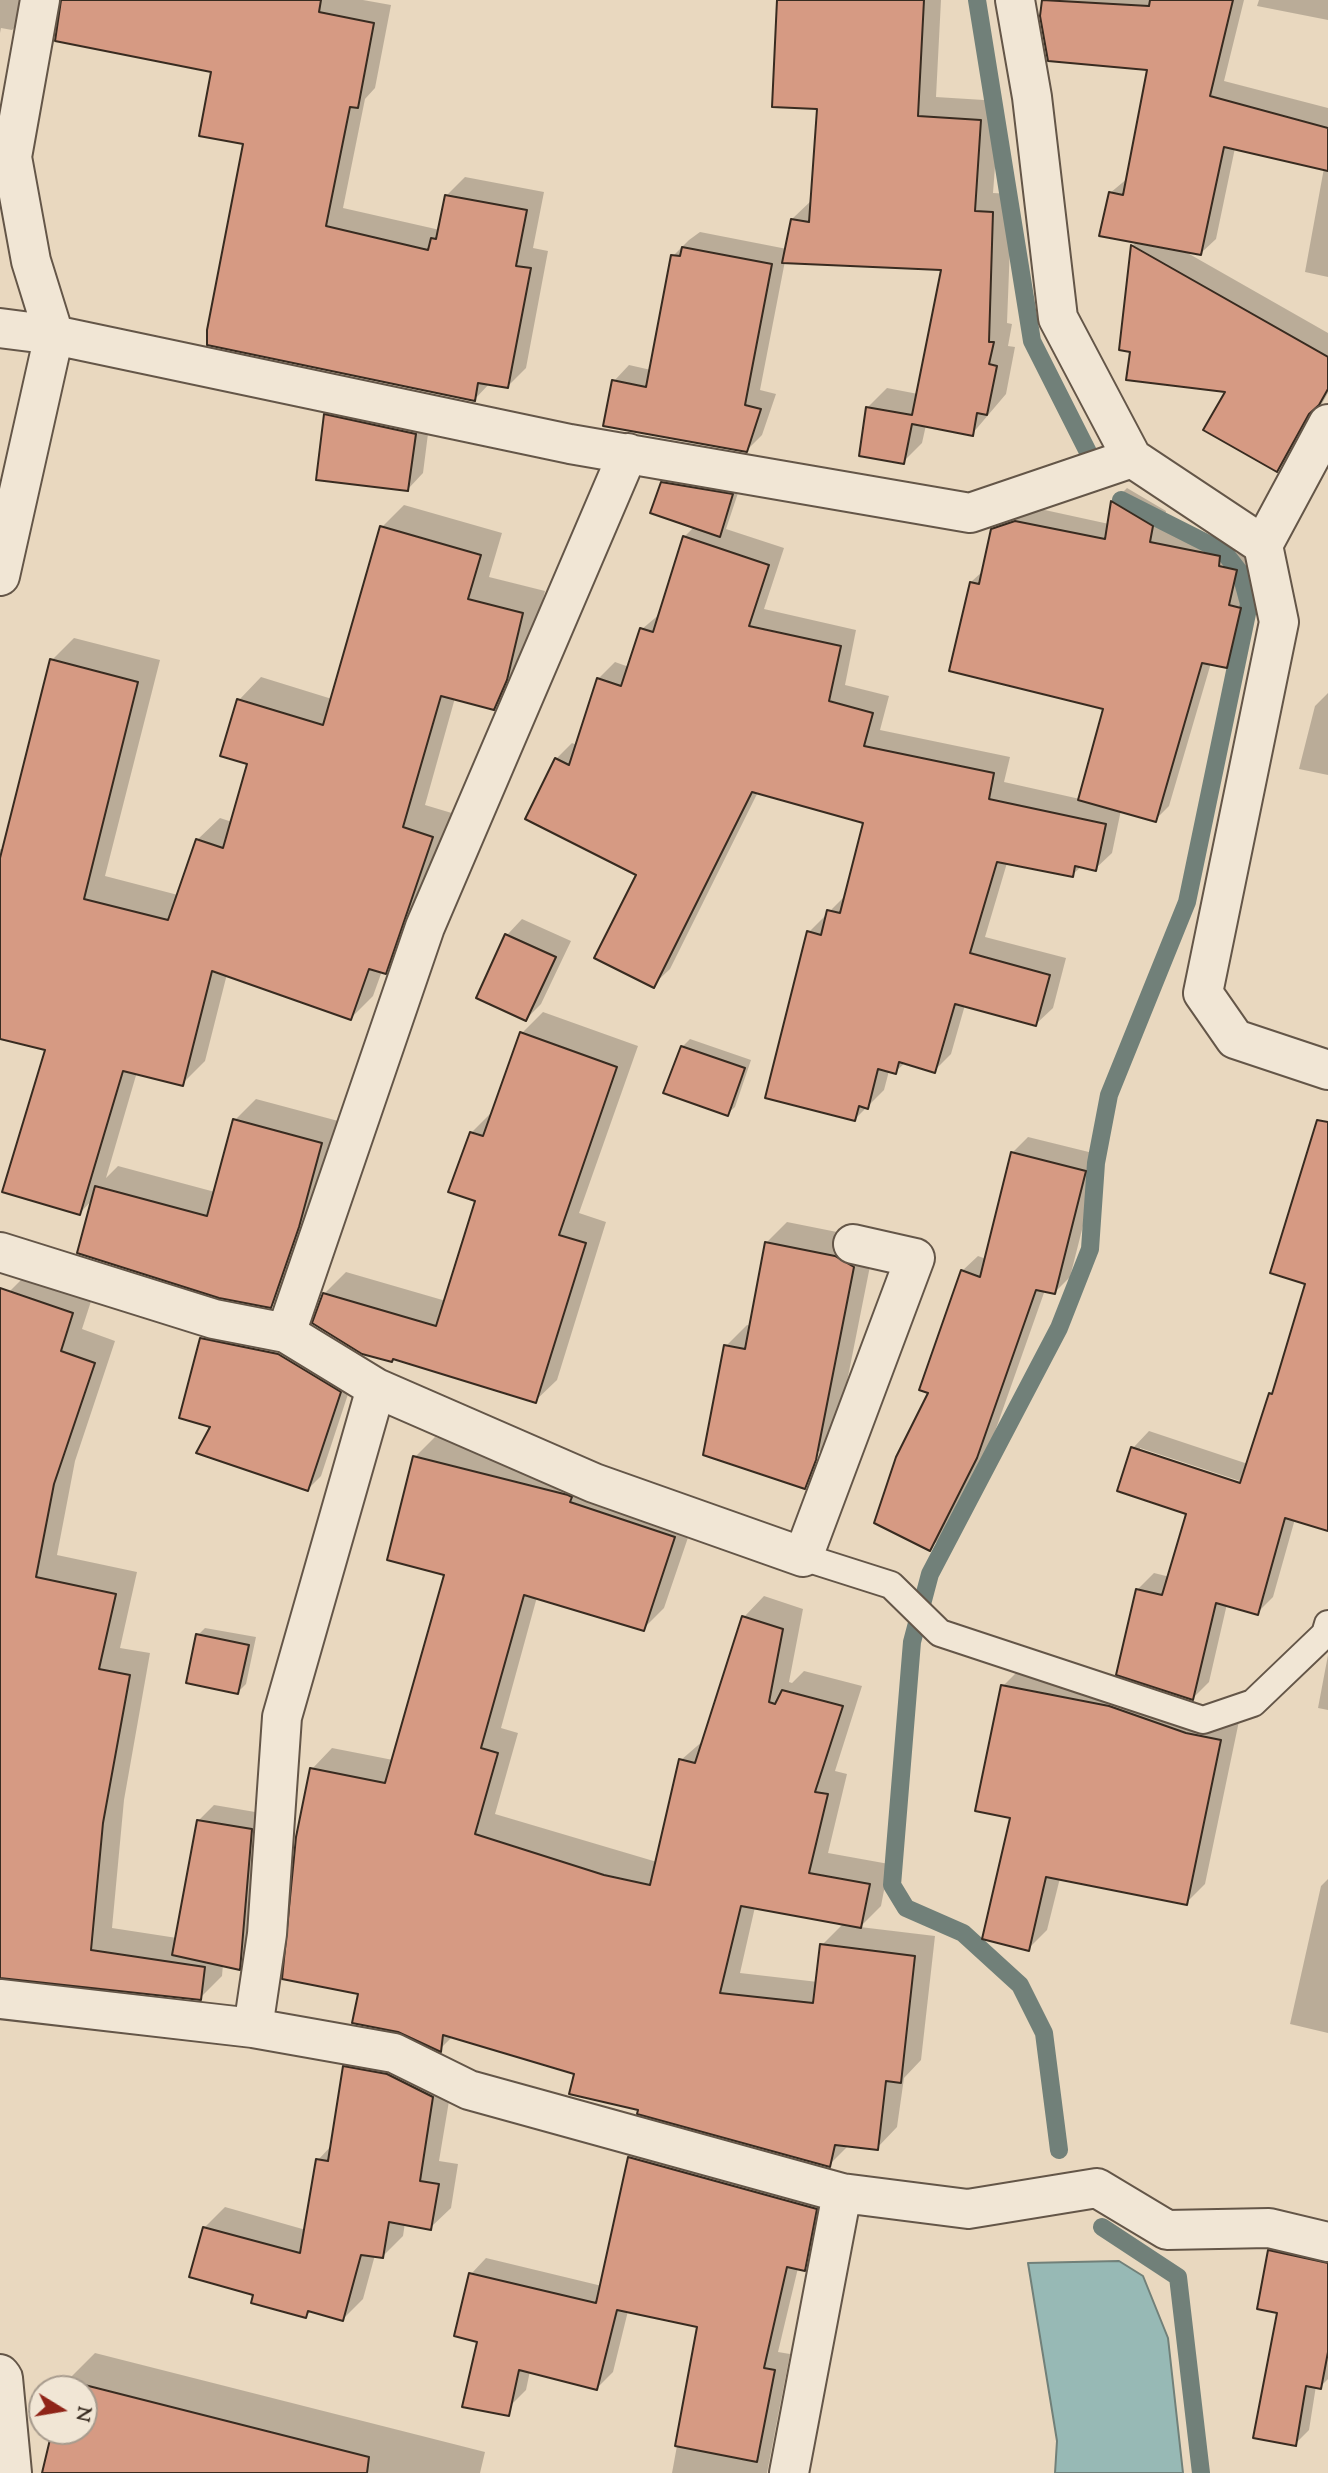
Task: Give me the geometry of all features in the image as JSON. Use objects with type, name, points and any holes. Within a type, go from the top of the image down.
[{"type":"street","points":[[0,576],[54,335],[31,261],[12,157],[40,0]]},
{"type":"street","points":[[1015,0],[1032,97],[1058,318],[1132,458],[1263,545]]},
{"type":"street","points":[[0,328],[54,335],[570,444],[970,513],[1132,458]]},
{"type":"street","points":[[1328,424],[1263,545],[1279,622],[1203,993],[1235,1039],[1328,1070]]},
{"type":"street","points":[[286,1333],[425,926],[628,453]]},
{"type":"street","points":[[0,1252],[214,1319],[286,1333],[376,1388],[594,1483],[803,1557],[915,1258],[853,1244]]},
{"type":"street","points":[[253,2028],[267,1934],[282,1717],[376,1388]]},
{"type":"street","points":[[0,1999],[253,2028],[394,2053],[469,2090],[842,2193],[968,2208],[1097,2188],[1167,2230],[1269,2228],[1328,2242]]},
{"type":"street","points":[[789,2473],[842,2193]]},
{"type":"street","points":[[0,2374],[3,2378],[12,2473]]},
{"type":"lane","points":[[803,1557],[891,1585],[940,1633],[1203,1720],[1253,1703],[1327,1631]]},
{"type":"water","points":[[1119,2261],[1143,2276],[1168,2338],[1183,2473],[1055,2473],[1057,2441],[1028,2263]]},
{"type":"building","points":[[61,0],[321,0],[319,12],[374,23],[358,108],[350,107],[326,226],[428,250],[431,238],[436,239],[445,195],[527,210],[516,266],[531,268],[508,388],[478,383],[475,401],[207,345],[207,330],[243,144],[199,136],[211,72],[55,41]]},
{"type":"building","points":[[777,0],[924,0],[918,116],[981,120],[975,211],[993,212],[989,342],[994,342],[989,364],[997,366],[987,415],[977,413],[973,436],[912,424],[904,464],[859,456],[866,407],[912,415],[941,270],[782,263],[791,219],[809,222],[817,109],[772,107]]},
{"type":"building","points":[[1042,0],[1149,6],[1150,0],[1233,0],[1210,96],[1328,128],[1328,171],[1224,147],[1201,255],[1099,236],[1109,192],[1123,195],[1147,70],[1048,61],[1040,16]]},
{"type":"building","points":[[1131,245],[1328,357],[1328,389],[1319,405],[1309,414],[1277,472],[1203,430],[1225,392],[1126,380],[1130,352],[1119,350]]},
{"type":"building","points":[[682,247],[772,264],[745,405],[761,409],[747,452],[603,426],[612,380],[646,387],[671,255],[680,256]]},
{"type":"building","points":[[324,414],[416,434],[408,491],[316,480]]},
{"type":"building","points":[[661,482],[733,494],[720,537],[650,513]]},
{"type":"building","points":[[1111,501],[1153,526],[1150,542],[1220,556],[1219,566],[1237,570],[1229,605],[1241,608],[1227,668],[1202,663],[1156,822],[1078,800],[1103,709],[949,671],[970,582],[979,584],[991,529],[1015,521],[1105,539]]},
{"type":"building","points":[[380,526],[481,555],[468,599],[523,613],[507,680],[494,710],[441,696],[403,827],[433,837],[386,974],[369,969],[351,1020],[212,971],[183,1086],[123,1071],[80,1215],[2,1192],[45,1050],[0,1039],[0,858],[50,659],[138,682],[84,899],[168,920],[196,839],[223,848],[247,764],[220,756],[237,699],[323,725]]},
{"type":"building","points":[[683,536],[769,565],[749,626],[841,646],[829,701],[873,713],[864,746],[994,773],[989,799],[1106,824],[1096,871],[1075,866],[1073,877],[997,862],[970,953],[1050,975],[1036,1026],[955,1004],[935,1073],[899,1062],[896,1074],[878,1069],[868,1109],[859,1106],[855,1121],[765,1098],[807,931],[821,935],[827,910],[840,913],[863,823],[752,792],[654,988],[594,958],[636,875],[525,819],[555,758],[569,765],[597,678],[621,686],[640,628],[653,632]]},
{"type":"building","points":[[505,934],[556,957],[526,1021],[476,998]]},
{"type":"building","points":[[520,1032],[617,1067],[559,1235],[586,1243],[536,1403],[393,1359],[392,1362],[362,1354],[312,1323],[323,1293],[436,1326],[475,1201],[448,1192],[470,1132],[483,1136]]},
{"type":"building","points":[[681,1046],[745,1068],[728,1116],[663,1093]]},
{"type":"building","points":[[233,1119],[322,1143],[299,1227],[271,1308],[219,1298],[77,1253],[95,1186],[207,1216]]},
{"type":"building","points":[[1317,1120],[1328,1122],[1328,1531],[1285,1518],[1258,1615],[1216,1603],[1193,1700],[1116,1675],[1136,1589],[1162,1595],[1186,1514],[1117,1491],[1131,1447],[1240,1483],[1269,1393],[1272,1394],[1305,1284],[1270,1273]]},
{"type":"building","points":[[1011,1152],[1086,1171],[1055,1294],[1036,1290],[977,1458],[930,1551],[874,1523],[896,1457],[928,1393],[919,1390],[961,1270],[980,1277]]},
{"type":"building","points":[[765,1242],[835,1256],[854,1267],[816,1460],[805,1489],[703,1455],[724,1345],[745,1349]]},
{"type":"building","points":[[0,1288],[73,1313],[61,1351],[95,1363],[54,1484],[36,1577],[116,1594],[99,1669],[130,1675],[103,1823],[91,1950],[205,1967],[201,2000],[0,1978]]},
{"type":"building","points":[[200,1338],[278,1354],[341,1392],[308,1491],[196,1453],[210,1427],[179,1418]]},
{"type":"building","points":[[413,1456],[568,1495],[572,1497],[570,1502],[675,1537],[644,1631],[524,1595],[481,1748],[498,1753],[475,1834],[604,1875],[650,1885],[679,1759],[695,1763],[742,1616],[783,1629],[769,1702],[775,1704],[782,1690],[843,1706],[815,1792],[828,1794],[809,1873],[870,1884],[861,1928],[741,1906],[720,1993],[813,2003],[820,1944],[915,1956],[901,2083],[886,2081],[878,2150],[835,2145],[830,2167],[637,2114],[638,2110],[569,2094],[574,2074],[443,2035],[441,2052],[398,2032],[352,2023],[358,1994],[282,1979],[296,1837],[310,1768],[385,1783],[444,1575],[387,1560]]},
{"type":"building","points":[[196,1634],[249,1645],[238,1694],[186,1683]]},
{"type":"building","points":[[1001,1685],[1109,1706],[1186,1733],[1221,1740],[1187,1905],[1046,1877],[1029,1951],[982,1939],[1010,1818],[975,1811]]},
{"type":"building","points":[[197,1820],[252,1829],[240,1970],[172,1955]]},
{"type":"building","points":[[343,2066],[387,2074],[433,2097],[420,2181],[439,2184],[431,2230],[389,2222],[383,2258],[361,2255],[343,2321],[308,2311],[306,2318],[251,2303],[253,2295],[189,2277],[203,2227],[300,2253],[316,2159],[328,2161]]},
{"type":"building","points":[[628,2157],[817,2209],[805,2271],[787,2267],[764,2368],[775,2370],[757,2462],[675,2446],[697,2327],[617,2310],[597,2390],[519,2370],[509,2416],[462,2407],[477,2342],[454,2336],[469,2273],[596,2303]]},
{"type":"building","points":[[1268,2250],[1328,2263],[1328,2352],[1321,2389],[1306,2386],[1296,2446],[1253,2438],[1277,2313],[1257,2309]]},
{"type":"building","points":[[98,2388],[369,2457],[367,2473],[42,2473],[49,2445],[98,2445]]},
{"type":"waterway","points":[[977,0],[1032,341],[1088,452]]},
{"type":"waterway","points":[[1059,2150],[1044,2033],[1020,1985],[963,1933],[906,1908],[892,1885],[912,1642],[930,1574],[1059,1328],[1090,1249],[1096,1163],[1109,1095],[1187,902],[1249,604],[1241,574],[1224,552],[1121,500]]},
{"type":"waterway","points":[[1102,2227],[1178,2277],[1201,2473]]}]
